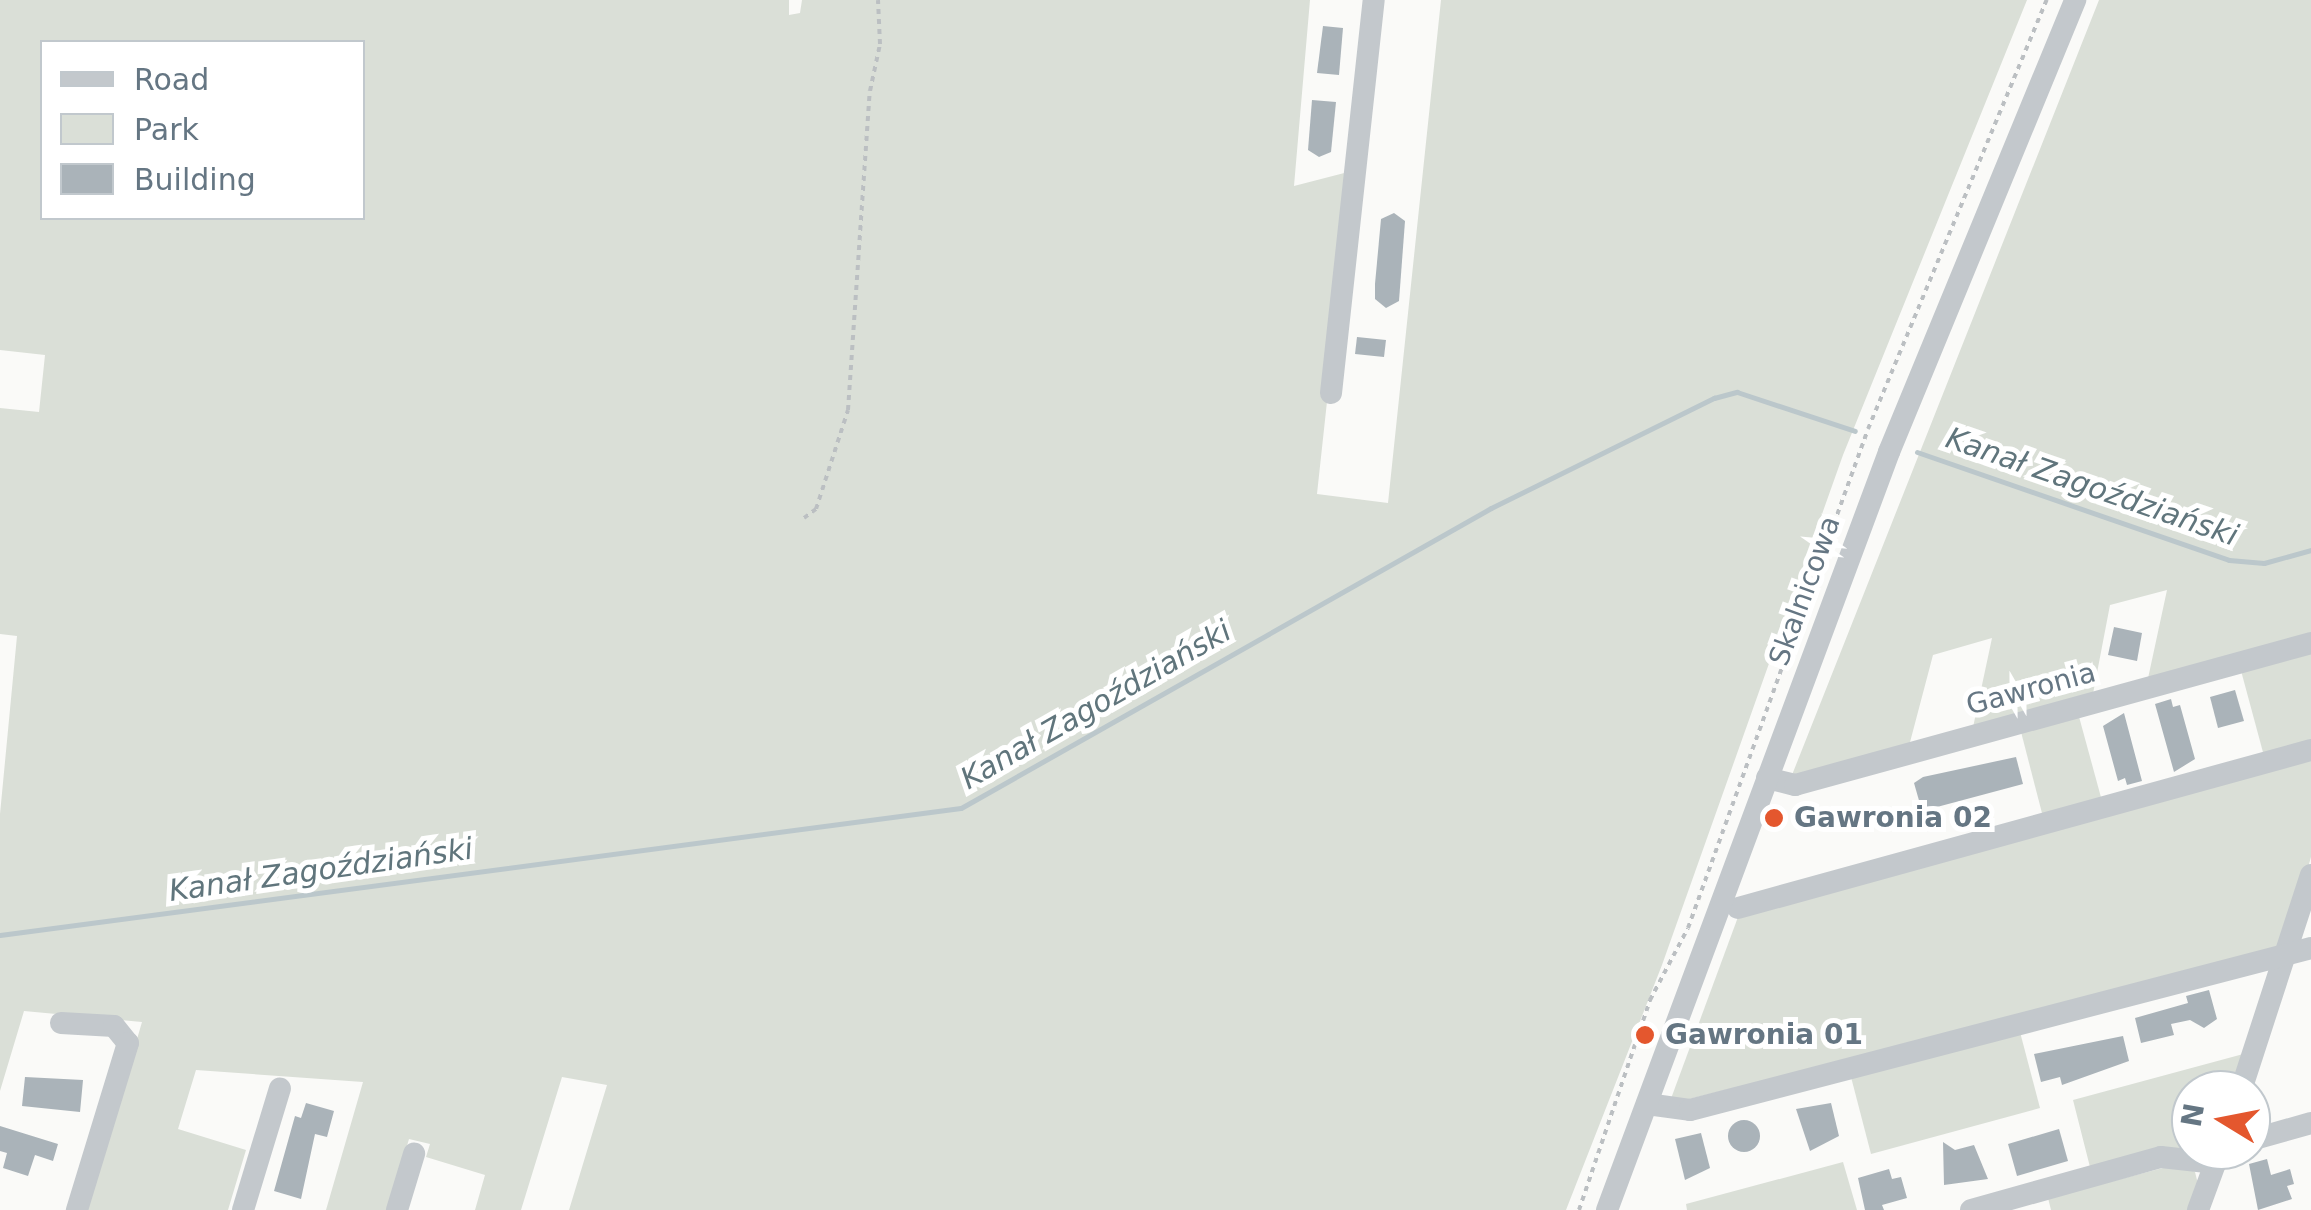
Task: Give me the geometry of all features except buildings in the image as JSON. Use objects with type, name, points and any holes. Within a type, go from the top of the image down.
[{"type":"street","points":[[1332,393],[1374,0]]},
{"type":"street","name":"Skalnicowa","points":[[1607,1210],[1889,452],[2076,0]]},
{"type":"street","name":"Gawronia","points":[[1767,778],[1795,784],[2311,643]]},
{"type":"street","points":[[1738,908],[2311,750]]},
{"type":"street","points":[[2250,1070],[2300,952],[2311,875]]},
{"type":"street","points":[[1647,1104],[1690,1110],[2300,952]]},
{"type":"street","points":[[61,1022],[114,1026],[128,1043],[77,1210]]},
{"type":"street","points":[[243,1210],[280,1088]]},
{"type":"street","points":[[2271,1134],[2311,1123]]},
{"type":"street","points":[[397,1210],[414,1154]]},
{"type":"street","points":[[1971,1210],[2171,1157]]},
{"type":"street","points":[[2198,1210],[2213,1170]]},
{"type":"path","points":[[804,518],[816,509],[848,410],[870,91],[880,44],[878,0]]},
{"type":"path","points":[[1579,1210],[1650,1000],[1688,928],[1868,429],[2047,0]]},
{"type":"green space","points":[[0,0],[789,0],[789,15],[800,13],[802,0],[1310,0],[1294,186],[1352,171],[1317,494],[1388,503],[1441,0],[2027,0],[1843,455],[1662,965],[1566,1210],[569,1210],[607,1085],[562,1077],[521,1210],[475,1210],[485,1175],[426,1157],[430,1144],[409,1139],[388,1210],[326,1210],[363,1082],[196,1070],[178,1129],[246,1150],[228,1210],[87,1210],[142,1022],[24,1011],[0,1091],[0,814],[17,636],[0,634],[0,408],[39,412],[45,355],[0,350]]},
{"type":"green space","points":[[2099,0],[2311,0],[2311,638],[2147,683],[2167,590],[2110,605],[2092,699],[1972,732],[1992,638],[1933,655],[1909,746],[1790,780]]},
{"type":"green space","points":[[2311,650],[2311,744],[2264,756],[2240,667]]},
{"type":"green space","points":[[2078,713],[2102,801],[2043,817],[2020,728]]},
{"type":"green space","points":[[2311,760],[2311,857],[2284,951],[1669,1104],[1738,917]]},
{"type":"green space","points":[[2020,1032],[2040,1108],[1871,1154],[1851,1077]]},
{"type":"green space","points":[[2247,1053],[2241,1070],[2184,1070]]},
{"type":"green space","points":[[2171,1074],[2171,1150],[2091,1171],[2073,1100]]},
{"type":"green space","points":[[1843,1162],[1857,1210],[1687,1210],[1686,1204]]},
{"type":"green space","points":[[2171,1166],[2171,1170],[2195,1172],[2199,1188],[2190,1210],[2051,1210],[2048,1198]]},
{"type":"waterway","name":"Kanał Zagoździański","points":[[0,935],[961,808],[1491,508],[1714,398],[1737,392],[1855,431]]},
{"type":"waterway","name":"Kanał Zagoździański","points":[[1917,452],[2229,560],[2264,563],[2311,550]]},
{"type":"place","name":"Gawronia 02","points":[[1774,818]]},
{"type":"place","name":"Gawronia 01","points":[[1645,1035]]}]
